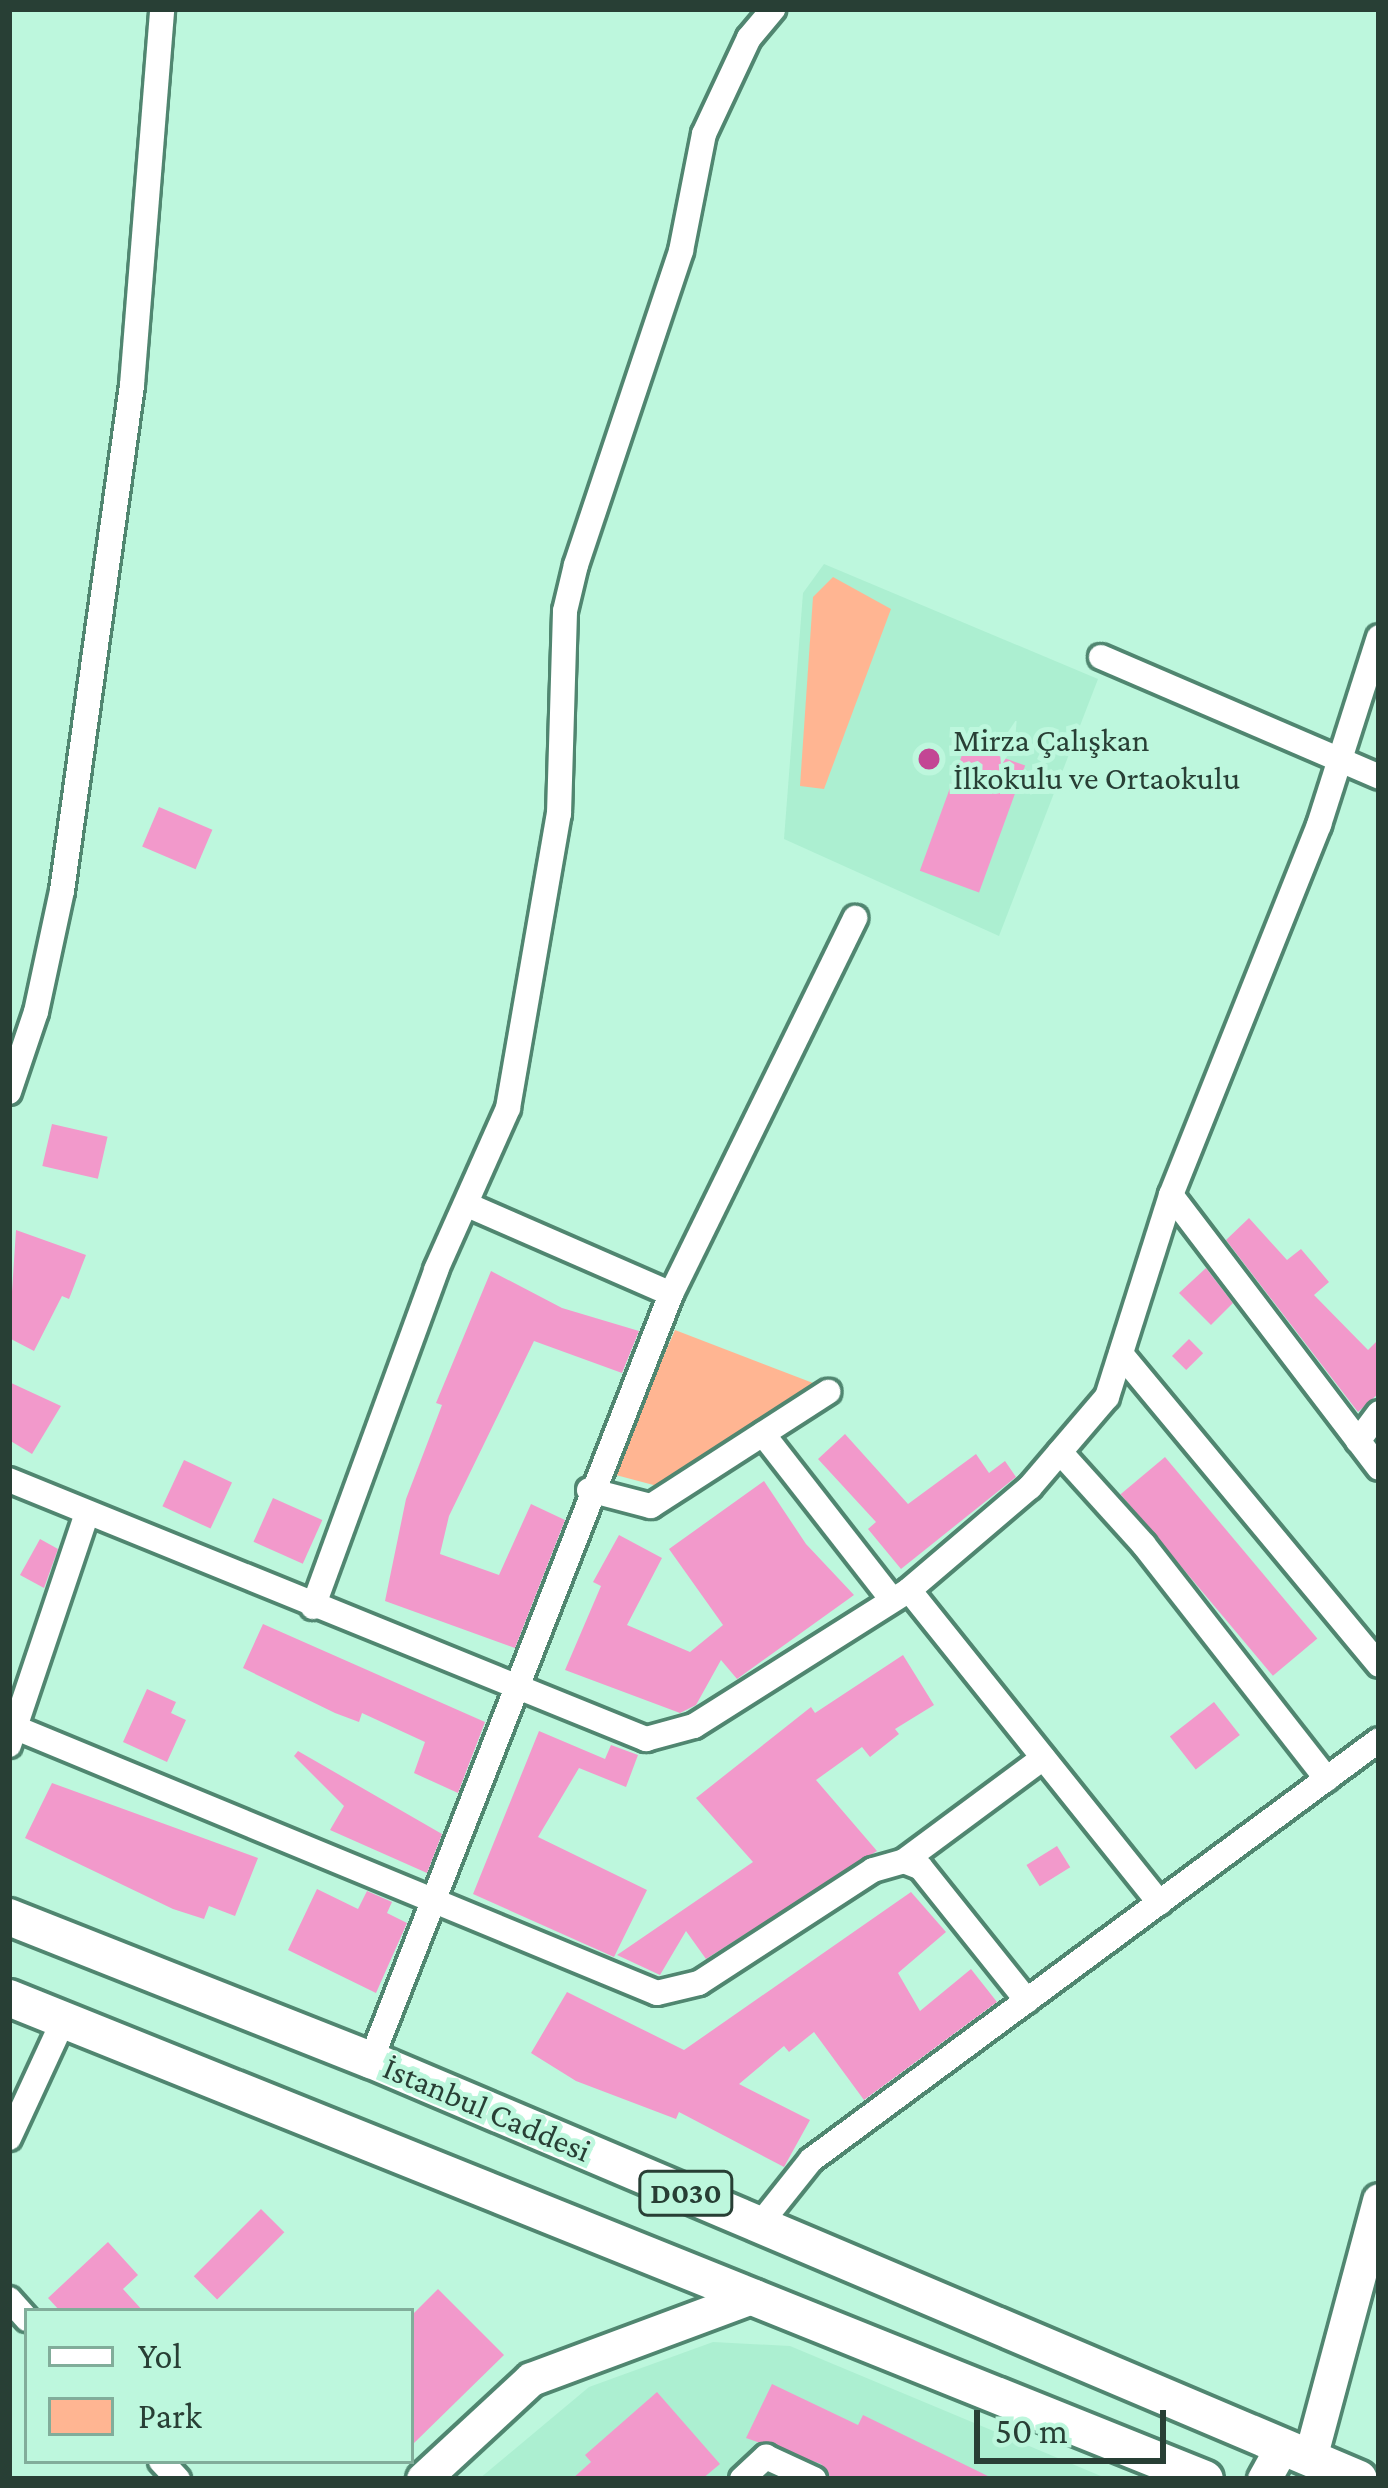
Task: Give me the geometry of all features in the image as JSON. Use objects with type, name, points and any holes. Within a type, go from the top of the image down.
[{"type":"main road","name":"İstanbul Caddesi","points":[[9,1916],[371,2060],[1324,2466]]},
{"type":"main road","name":"D030","points":[[9,1998],[1205,2479]]},
{"type":"street","points":[[11,1082],[62,891],[132,386],[162,9]]},
{"type":"street","points":[[313,1607],[436,1270],[470,1206],[508,1108],[560,814],[565,611],[576,565],[681,251],[704,134],[749,38],[773,9]]},
{"type":"street","points":[[9,1480],[646,1739],[694,1726],[900,1595],[1060,1452],[1107,1396],[1172,1195],[1340,760],[1379,637]]},
{"type":"street","points":[[1100,657],[1379,777]]},
{"type":"street","points":[[371,2060],[589,1490],[671,1294],[855,918]]},
{"type":"street","points":[[1172,1195],[1379,1468]]},
{"type":"street","points":[[470,1206],[671,1294]]},
{"type":"street","points":[[1121,1354],[1379,1665]]},
{"type":"street","points":[[589,1490],[651,1506],[828,1392]]},
{"type":"street","points":[[1358,1441],[1379,1413]]},
{"type":"street","points":[[763,1434],[1042,1757],[1160,1903]]},
{"type":"street","points":[[1060,1452],[1144,1545],[1327,1779]]},
{"type":"street","points":[[87,1513],[11,1733],[657,1993],[676,1993],[873,1870],[904,1862],[1042,1757]]},
{"type":"street","points":[[760,2224],[811,2160],[1379,1740]]},
{"type":"street","points":[[904,1862],[921,1868],[1027,2001]]},
{"type":"street","points":[[9,2138],[63,2021]]},
{"type":"street","points":[[1264,2479],[1324,2466],[1379,2200]]},
{"type":"street","points":[[423,2479],[531,2379],[754,2296]]},
{"type":"street","points":[[742,2479],[766,2457],[814,2479]]},
{"type":"shaded area","name":"Mirza Çalışkan İlkokulu ve Ortaokulu","points":[[824,564],[1098,679],[999,936],[784,839],[803,593]]},
{"type":"shaded area","points":[[713,2342],[790,2346],[1108,2479],[479,2479],[589,2387]]},
{"type":"green space","points":[[833,577],[891,609],[824,789],[800,786],[813,597]]},
{"type":"green space","points":[[675,1330],[813,1383],[661,1487],[612,1474]]},
{"type":"building","points":[[966,744],[1025,766],[979,892],[920,871]]},
{"type":"building","points":[[159,807],[212,830],[196,869],[142,847]]},
{"type":"building","points":[[52,1124],[108,1137],[98,1179],[42,1166]]},
{"type":"building","points":[[1249,1218],[1287,1260],[1301,1249],[1329,1282],[1314,1295],[1368,1350],[1379,1339],[1379,1393],[1358,1412],[1226,1240]]},
{"type":"building","points":[[16,1230],[86,1255],[69,1299],[62,1296],[34,1351],[9,1338]]},
{"type":"building","points":[[1206,1268],[1233,1303],[1211,1325],[1179,1293]]},
{"type":"building","points":[[491,1271],[562,1308],[639,1331],[622,1373],[534,1341],[449,1516],[440,1554],[499,1575],[531,1504],[565,1520],[515,1648],[385,1601],[406,1499],[442,1405],[436,1403]]},
{"type":"building","points":[[1189,1339],[1203,1353],[1186,1370],[1172,1356]]},
{"type":"building","points":[[9,1382],[61,1406],[32,1454],[9,1440]]},
{"type":"building","points":[[845,1434],[908,1504],[976,1454],[989,1473],[1005,1461],[1016,1477],[901,1569],[868,1529],[876,1522],[818,1459]]},
{"type":"building","points":[[1165,1457],[1317,1639],[1273,1676],[1121,1494]]},
{"type":"building","points":[[184,1460],[232,1482],[210,1529],[162,1506]]},
{"type":"building","points":[[764,1481],[806,1544],[854,1595],[737,1679],[721,1660],[696,1705],[680,1713],[565,1670],[601,1586],[593,1582],[619,1535],[662,1558],[627,1625],[690,1652],[723,1625],[669,1549]]},
{"type":"building","points":[[273,1498],[322,1520],[303,1564],[253,1542]]},
{"type":"building","points":[[40,1539],[58,1549],[44,1588],[20,1575]]},
{"type":"building","points":[[263,1624],[485,1722],[458,1793],[414,1773],[425,1742],[362,1713],[359,1722],[335,1713],[243,1668]]},
{"type":"building","points":[[903,1655],[934,1705],[895,1729],[899,1734],[870,1757],[862,1747],[816,1780],[877,1851],[706,1959],[686,1931],[660,1975],[617,1955],[753,1862],[696,1798],[811,1707],[815,1713]]},
{"type":"building","points":[[147,1689],[176,1702],[171,1713],[186,1720],[167,1762],[123,1742]]},
{"type":"building","points":[[1214,1702],[1240,1735],[1196,1770],[1170,1736]]},
{"type":"building","points":[[539,1731],[605,1759],[611,1745],[638,1755],[626,1787],[579,1768],[538,1837],[647,1890],[614,1957],[473,1894]]},
{"type":"building","points":[[298,1751],[442,1834],[427,1873],[330,1830],[344,1806],[294,1756]]},
{"type":"building","points":[[52,1783],[258,1858],[235,1916],[209,1906],[204,1919],[173,1909],[25,1838]]},
{"type":"building","points":[[1057,1846],[1070,1867],[1040,1886],[1026,1865]]},
{"type":"building","points":[[317,1889],[358,1909],[367,1891],[392,1902],[387,1913],[407,1923],[376,1993],[288,1950]]},
{"type":"building","points":[[911,1892],[946,1932],[898,1973],[920,2011],[971,1969],[997,2002],[864,2100],[814,2032],[789,2052],[784,2046],[739,2084],[810,2120],[784,2167],[679,2112],[676,2119],[576,2081],[531,2053],[567,1992],[684,2050]]},
{"type":"building","points":[[261,2209],[284,2232],[217,2300],[194,2276]]},
{"type":"building","points":[[108,2242],[138,2275],[123,2289],[140,2308],[57,2308],[48,2298]]},
{"type":"building","points":[[438,2289],[504,2355],[414,2443],[414,2313]]},
{"type":"building","points":[[772,2384],[858,2425],[863,2415],[994,2479],[832,2479],[821,2464],[746,2438]]},
{"type":"building","points":[[657,2392],[720,2464],[702,2479],[572,2479],[591,2462],[585,2455]]},
{"type":"place","name":"Mirza Çalışkan İlkokulu ve Ortaokulu","points":[[929,759]]}]
